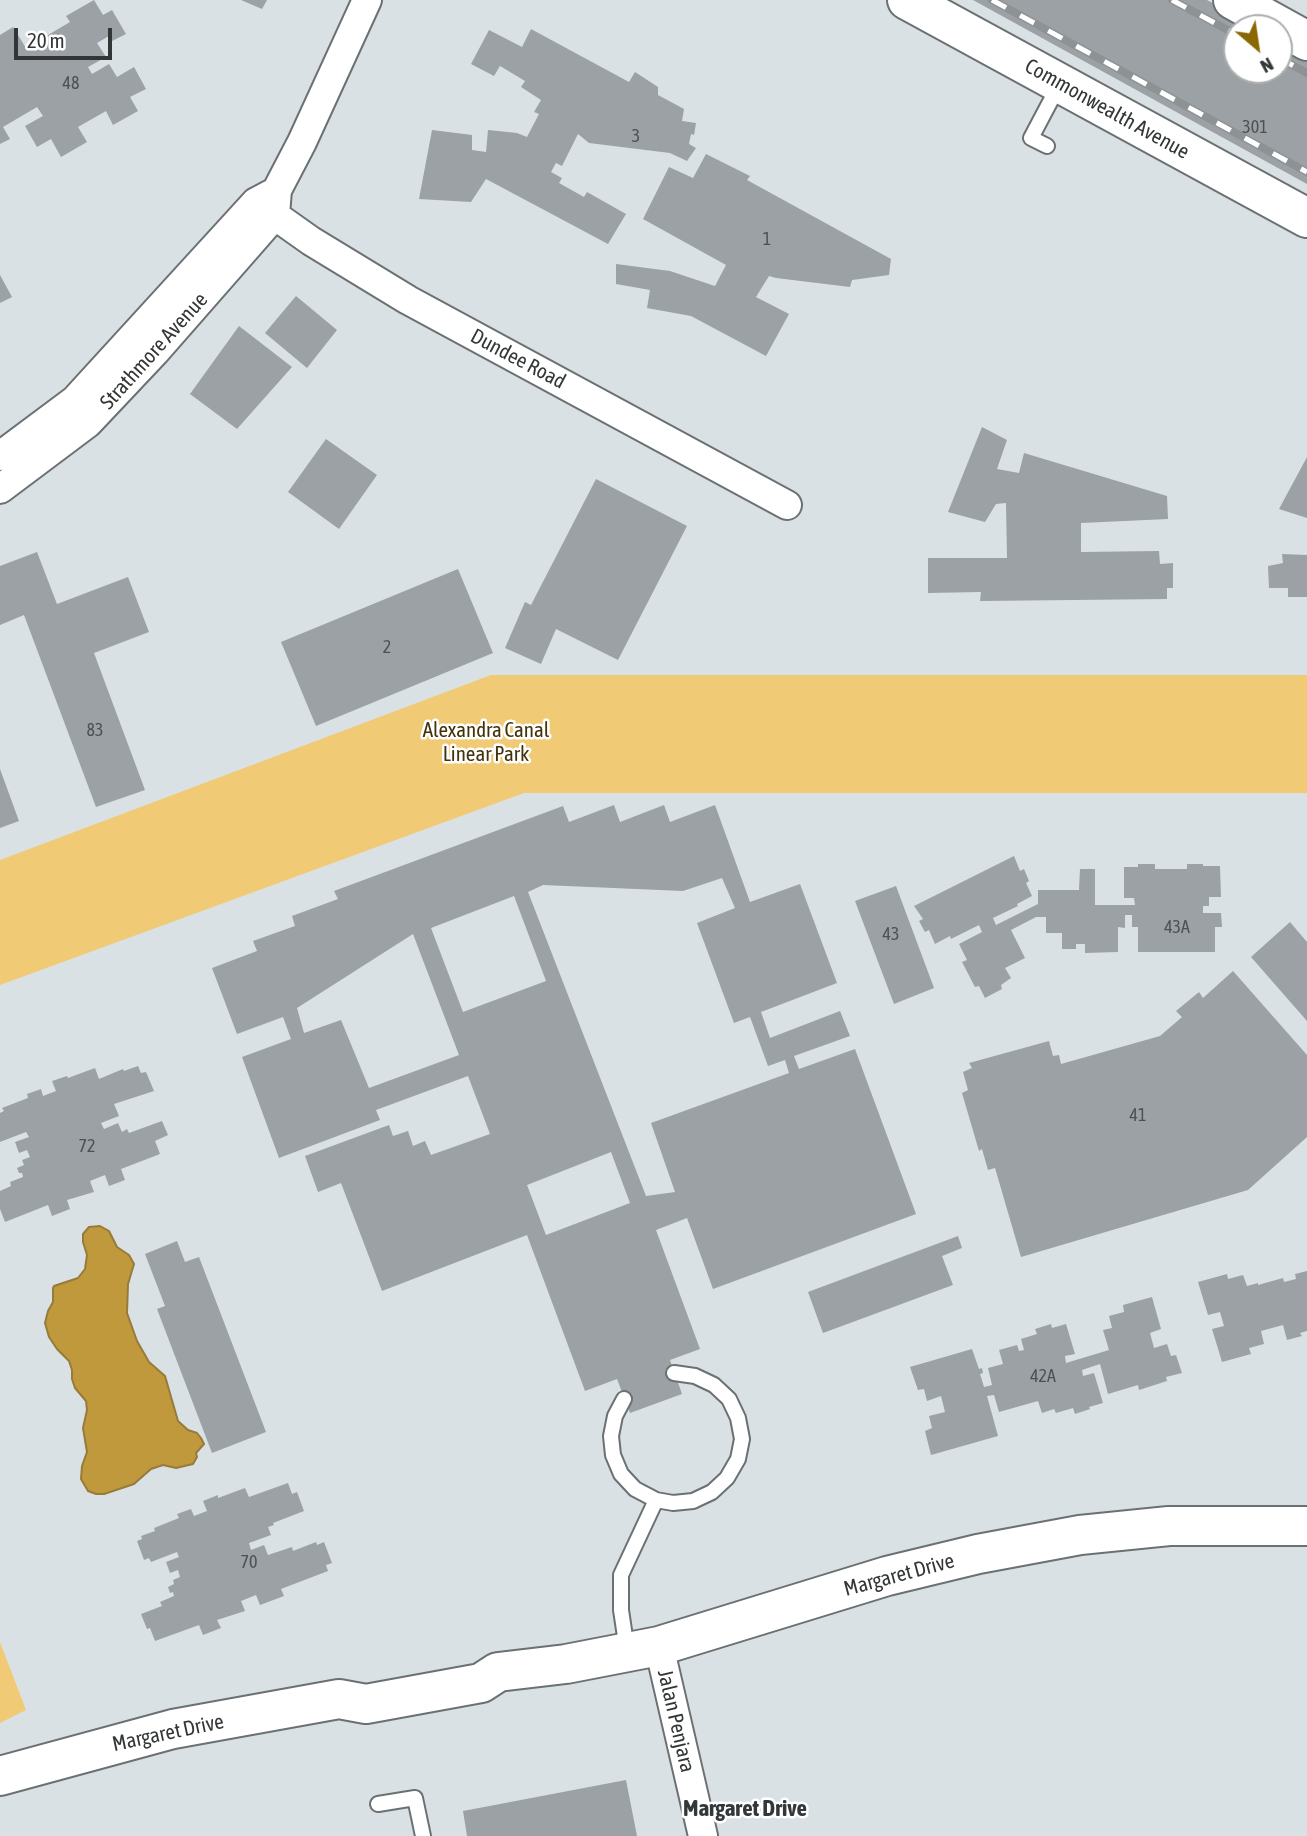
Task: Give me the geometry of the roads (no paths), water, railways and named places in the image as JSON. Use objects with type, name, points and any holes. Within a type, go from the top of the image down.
[{"type":"street","name":"Strathmore Avenue","points":[[0,489],[89,423],[155,352],[269,202],[302,142],[366,0]]},
{"type":"street","name":"Commonwealth Avenue","points":[[907,0],[1307,218]]},
{"type":"street","points":[[1233,0],[1307,41]]},
{"type":"street","name":"Strathmore Avenue","points":[[0,456],[75,400],[269,202]]},
{"type":"street","name":"Dundee Road","points":[[269,202],[312,241],[408,300],[787,505]]},
{"type":"street","name":"Margaret Drive","points":[[0,1776],[173,1729],[339,1699],[348,1690],[365,1683],[390,1678],[478,1664],[489,1666],[498,1672],[566,1664],[643,1649],[887,1576],[1003,1549],[1080,1535],[1169,1526],[1307,1526]]},
{"type":"street","name":"Jalan Penjara","points":[[643,1649],[703,1836]]},
{"type":"lane","points":[[1047,146],[1031,138],[1060,83]]},
{"type":"lane","points":[[624,1399],[615,1416],[611,1436],[613,1455],[621,1474],[635,1489],[656,1500],[673,1503],[693,1501],[712,1492],[727,1478],[738,1459],[741,1439],[738,1418],[729,1399],[714,1385],[695,1376],[674,1373]]},
{"type":"lane","points":[[643,1649],[621,1610],[621,1575],[656,1500]]},
{"type":"lane","points":[[378,1804],[415,1798],[423,1836]]},
{"type":"railway","points":[[992,0],[1307,172]]},
{"type":"railway","points":[[1172,0],[1223,27]]},
{"type":"railway","points":[[1293,66],[1307,73]]},
{"type":"district","name":"Margaret Drive","points":[[745,1809]]},
{"type":"park label","name":"Alexandra Canal Linear Park","points":[[486,742]]}]
